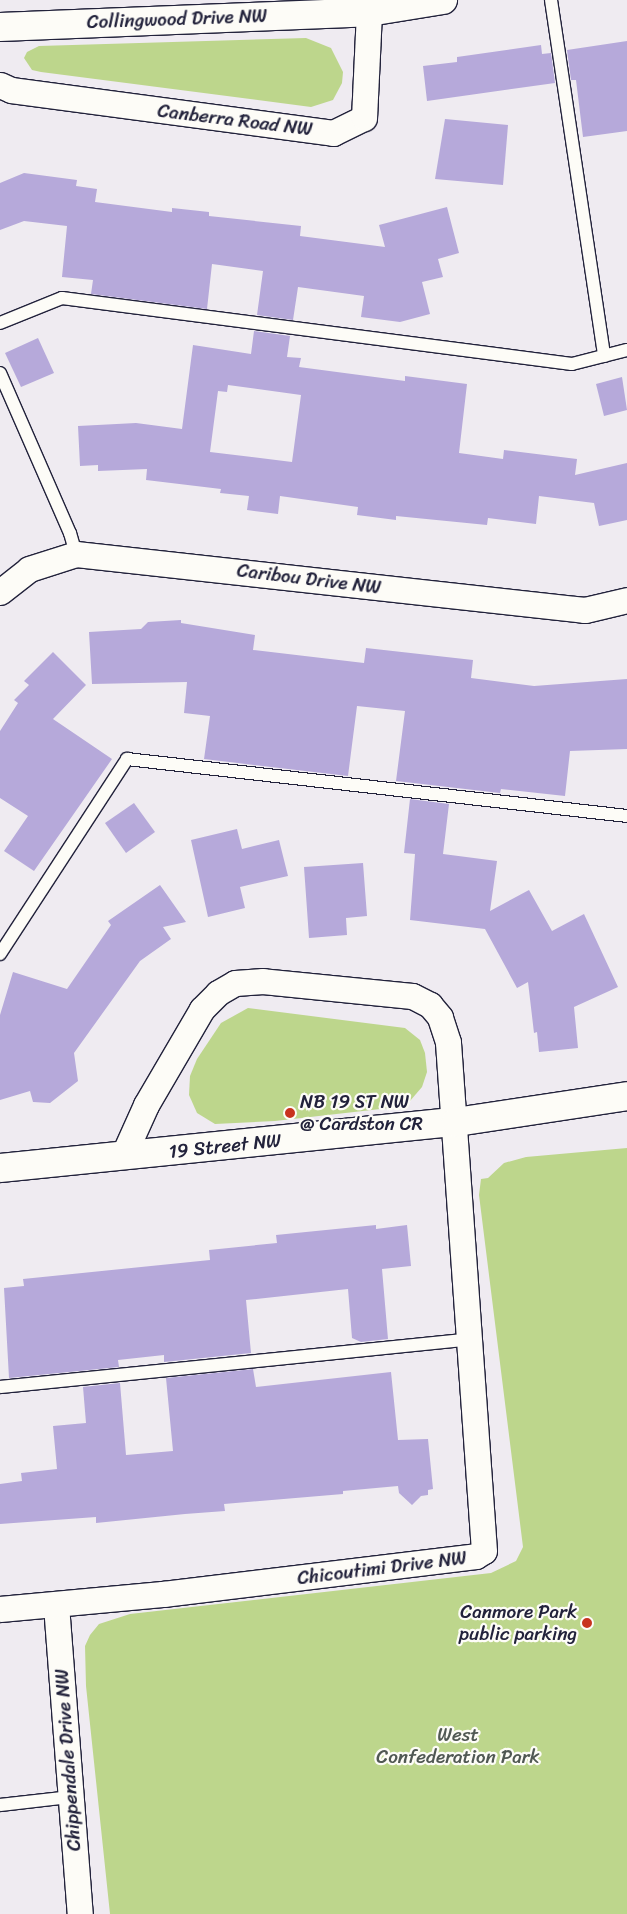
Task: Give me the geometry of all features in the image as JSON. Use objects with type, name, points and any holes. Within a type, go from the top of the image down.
[{"type":"street","name":"Collingwood Drive NW","points":[[0,27],[369,12],[443,0]]},
{"type":"street","name":"Canberra Road NW","points":[[0,85],[11,90],[333,133],[364,118],[369,12]]},
{"type":"street","name":"Caribou Drive NW","points":[[0,592],[29,569],[76,554],[585,610],[627,600]]},
{"type":"street","name":"Chicoutimi Drive NW","points":[[0,1609],[56,1605],[476,1556],[484,1551],[456,1122],[448,1042],[440,1017],[430,1005],[412,996],[263,981],[235,983],[218,993],[202,1009],[146,1105],[123,1156]]},
{"type":"street","name":"19 Street NW","points":[[0,1168],[456,1122],[551,1110],[627,1096]]},
{"type":"street","name":"Chippendale Drive NW","points":[[56,1605],[80,1914]]},
{"type":"lane","points":[[550,0],[604,356]]},
{"type":"lane","points":[[0,323],[62,298],[572,364],[627,350]]},
{"type":"lane","points":[[0,373],[70,533],[76,554]]},
{"type":"lane","points":[[0,954],[127,759],[627,816]]},
{"type":"lane","points":[[0,1387],[470,1339]]},
{"type":"lane","points":[[0,1805],[70,1797]]},
{"type":"green space","points":[[306,38],[331,48],[343,72],[342,83],[333,100],[311,107],[41,72],[32,70],[24,58],[27,52],[39,46]]},
{"type":"green space","points":[[248,1008],[405,1028],[420,1040],[425,1053],[427,1072],[422,1087],[410,1101],[398,1107],[275,1121],[215,1124],[197,1113],[189,1095],[190,1076],[197,1059],[221,1023]]},
{"type":"green space","name":"West Confederation Park","points":[[627,1148],[627,1914],[110,1914],[86,1686],[85,1646],[90,1635],[99,1624],[130,1614],[491,1573],[516,1561],[523,1547],[479,1195],[481,1179],[488,1178],[504,1163],[526,1157]]},
{"type":"building","points":[[627,41],[627,131],[583,137],[576,80],[571,80],[567,50]]},
{"type":"building","points":[[541,45],[542,54],[551,53],[555,83],[427,101],[423,66],[457,62],[457,57]]},
{"type":"building","points":[[445,119],[508,125],[503,185],[435,179]]},
{"type":"building","points":[[24,173],[77,180],[76,186],[97,189],[95,202],[172,212],[172,208],[209,212],[209,216],[301,226],[300,236],[385,247],[379,225],[447,207],[459,253],[438,259],[443,277],[422,282],[430,314],[400,322],[361,317],[364,296],[298,287],[293,320],[257,315],[263,271],[212,264],[207,309],[91,294],[93,280],[62,277],[67,226],[24,221],[0,230],[0,183]]},
{"type":"building","points":[[254,331],[290,336],[287,357],[301,358],[299,367],[405,381],[405,376],[467,384],[459,453],[503,459],[504,450],[577,459],[575,475],[627,463],[627,520],[599,526],[594,503],[539,496],[536,524],[488,518],[487,525],[396,516],[396,520],[357,515],[358,507],[280,496],[278,514],[247,510],[249,496],[220,493],[221,489],[146,480],[147,469],[98,471],[98,465],[80,466],[78,426],[136,423],[182,429],[193,345],[251,354]],"holes":[[[228,385],[301,395],[292,462],[210,452],[218,391],[227,392]]]},
{"type":"building","points":[[38,338],[54,373],[21,387],[5,353]]},
{"type":"building","points":[[622,377],[627,410],[604,416],[596,384]]},
{"type":"building","points":[[181,620],[181,623],[255,635],[253,650],[364,663],[366,648],[473,660],[471,678],[534,686],[627,679],[627,749],[570,751],[565,796],[501,789],[500,793],[396,781],[405,711],[357,706],[348,776],[204,759],[210,716],[184,713],[187,682],[92,684],[89,632],[141,629],[148,622]]},
{"type":"building","points":[[53,652],[86,685],[53,719],[112,759],[34,871],[4,851],[28,816],[0,798],[0,731],[18,703],[14,700],[29,685],[24,681]]},
{"type":"building","points":[[410,799],[449,804],[443,854],[497,861],[490,911],[529,890],[552,931],[584,914],[618,987],[574,1007],[578,1048],[539,1052],[537,1032],[534,1033],[528,982],[517,988],[485,929],[410,920],[415,854],[404,853]]},
{"type":"building","points":[[134,803],[155,832],[126,853],[105,823]]},
{"type":"building","points":[[237,829],[242,849],[279,840],[288,876],[240,887],[245,908],[208,917],[191,840]]},
{"type":"building","points":[[363,863],[367,916],[346,918],[347,935],[309,938],[304,867]]},
{"type":"building","points":[[160,885],[186,922],[163,927],[171,939],[140,961],[74,1053],[78,1081],[50,1103],[33,1102],[30,1091],[0,1100],[0,1015],[13,972],[67,989],[111,925],[108,921]]},
{"type":"building","points":[[376,1225],[376,1229],[407,1225],[411,1266],[382,1269],[388,1339],[361,1342],[352,1338],[348,1289],[246,1300],[251,1353],[164,1362],[164,1355],[118,1360],[119,1367],[9,1378],[4,1288],[24,1286],[23,1279],[210,1260],[209,1250],[277,1243],[276,1235]]},
{"type":"building","points":[[253,1369],[256,1387],[391,1372],[398,1440],[428,1439],[433,1489],[428,1490],[428,1495],[421,1496],[412,1505],[399,1493],[398,1486],[343,1491],[343,1494],[224,1504],[225,1511],[96,1523],[96,1517],[0,1524],[0,1484],[22,1481],[21,1473],[57,1469],[53,1426],[86,1423],[83,1387],[120,1383],[126,1455],[173,1451],[166,1378]]},
{"type":"place","name":"NB 19 ST NW @ Cardston CR","points":[[290,1113]]},
{"type":"place","name":"Canmore Park public parking","points":[[587,1623]]}]
